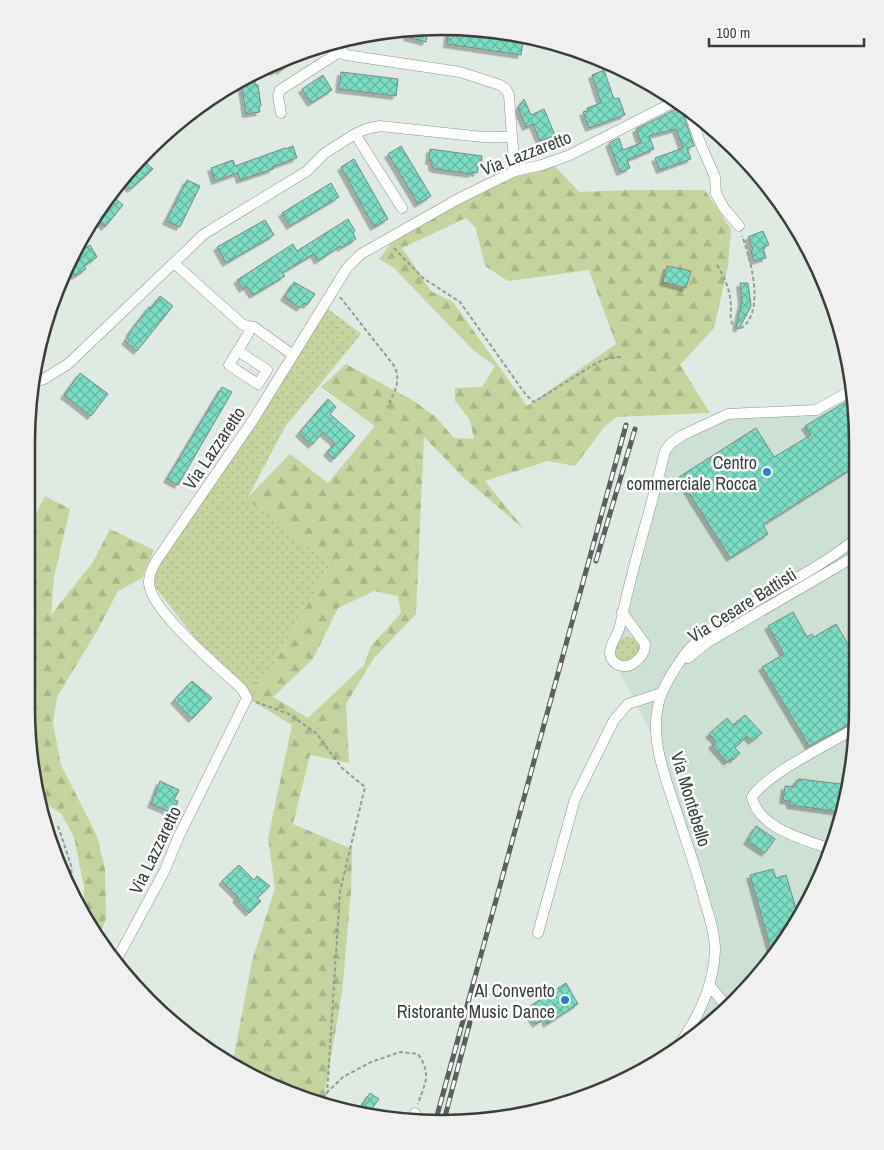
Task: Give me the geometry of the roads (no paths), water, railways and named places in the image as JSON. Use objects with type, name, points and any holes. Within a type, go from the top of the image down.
[{"type":"street","points":[[343,48],[346,54],[460,72],[500,85],[506,89],[509,95],[514,171]]},
{"type":"street","points":[[281,113],[278,96],[280,90],[335,50]]},
{"type":"street","name":"Via Lazzaretto","points":[[119,956],[165,870],[178,838],[247,698],[242,689],[172,622],[157,603],[148,582],[151,571],[163,551],[252,423],[347,268],[361,254],[458,199],[514,171],[542,165],[570,155],[669,105]]},
{"type":"street","points":[[693,121],[715,177],[716,194],[738,226]]},
{"type":"street","points":[[40,380],[68,364],[175,264],[204,234],[307,171],[325,153],[355,134],[380,126],[483,137],[512,137]]},
{"type":"street","points":[[355,134],[402,208]]},
{"type":"street","points":[[175,264],[248,326],[254,327],[293,355]]},
{"type":"street","points":[[238,351],[248,334],[248,326]]},
{"type":"street","points":[[622,612],[645,644],[643,655],[639,660],[631,665],[619,666],[611,657],[610,651],[620,628],[622,612],[665,451],[672,443],[683,435],[728,414],[816,410],[846,392]]},
{"type":"street","name":"Via Cesare Battisti","points":[[670,677],[686,653],[700,637],[828,559],[849,544]]},
{"type":"street","name":"Via Cesare Battisti","points":[[670,677],[692,654],[708,642],[849,560]]},
{"type":"street","name":"Via Montebello","points":[[670,677],[658,705],[655,728],[668,786],[699,878],[713,931],[715,949],[710,986],[700,1011],[686,1034]]},
{"type":"street","points":[[538,933],[575,799],[614,720],[628,704],[662,693]]},
{"type":"street","points":[[824,847],[794,836],[775,826],[764,817],[754,804],[752,796],[775,776],[848,733]]},
{"type":"street","points":[[710,986],[723,1002]]},
{"type":"railway","points":[[437,1115],[626,425]]},
{"type":"railway","points":[[596,561],[635,429]]},
{"type":"railway","points":[[445,1115],[470,1022]]},
{"type":"place","name":"Centro commerciale Rocca","points":[[767,472]]},
{"type":"place","name":"Al Convento Ristorante Music Dance","points":[[565,1000]]}]
